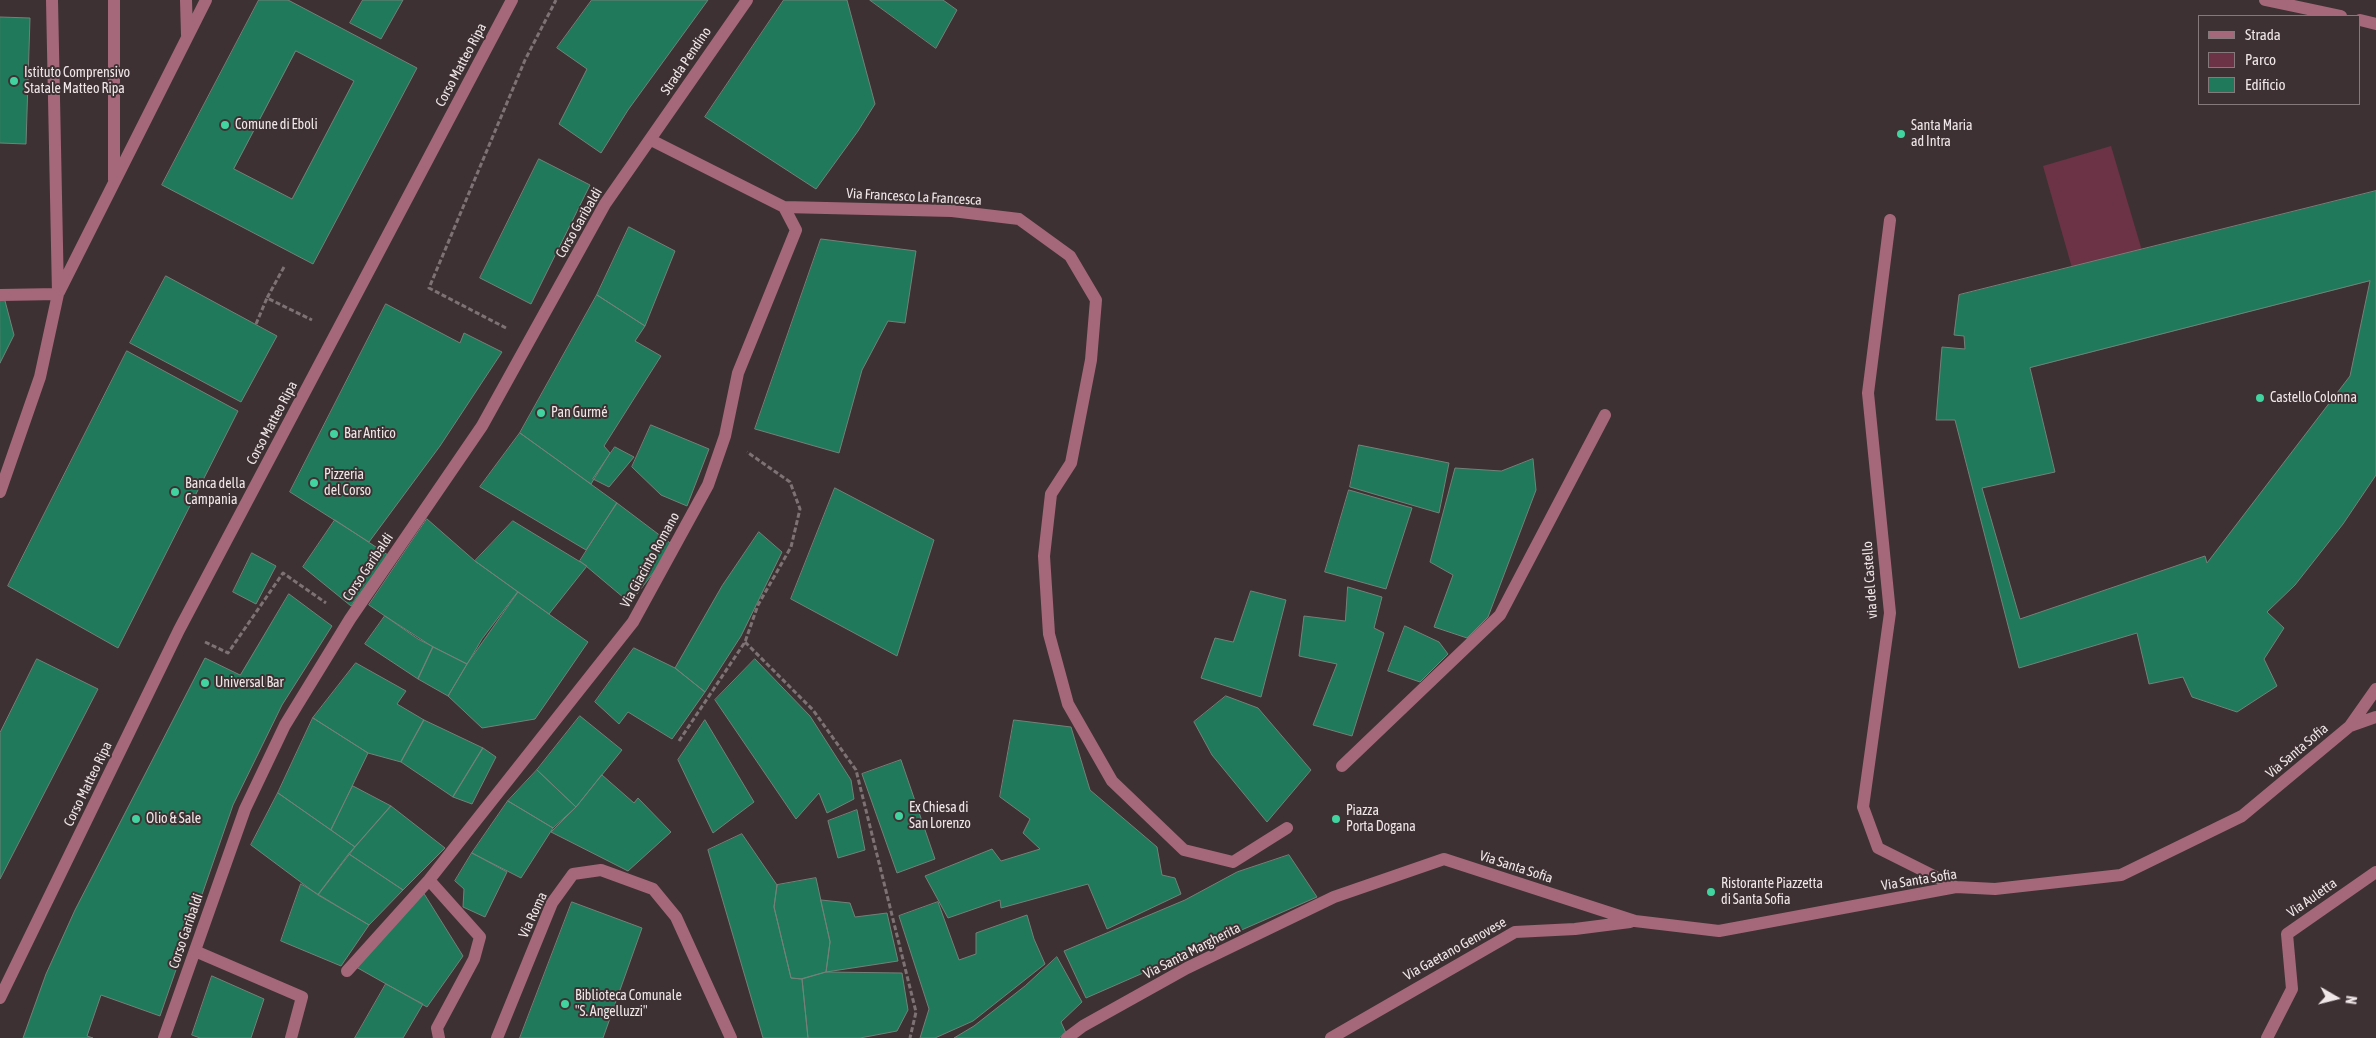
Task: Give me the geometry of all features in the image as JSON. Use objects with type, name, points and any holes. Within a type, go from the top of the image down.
[{"type":"street","points":[[0,492],[40,377],[58,294],[52,0]]},
{"type":"street","points":[[114,0],[114,183]]},
{"type":"street","points":[[186,0],[187,39]]},
{"type":"street","points":[[58,294],[206,0]]},
{"type":"street","name":"Corso Matteo Ripa","points":[[0,998],[179,630],[512,0]]},
{"type":"street","name":"Strada Pendino","points":[[651,140],[747,0]]},
{"type":"street","points":[[2265,0],[2337,15]]},
{"type":"street","points":[[2361,20],[2376,24]]},
{"type":"street","points":[[651,140],[784,207]]},
{"type":"street","name":"Corso Garibaldi","points":[[164,1038],[245,809],[284,725],[350,619],[482,426],[605,204],[651,140]]},
{"type":"street","name":"Via Giacinto Romano","points":[[346,971],[429,880],[633,622],[708,484],[725,436],[738,373],[796,230],[784,207]]},
{"type":"street","name":"Via Francesco La Francesca","points":[[784,207],[952,211],[1019,219],[1070,256],[1096,300],[1091,360],[1071,463],[1051,494],[1044,556],[1049,634],[1068,704],[1112,781],[1184,850],[1232,862],[1287,828]]},
{"type":"street","name":"via del Castello","points":[[1890,220],[1868,393],[1890,613],[1863,807],[1878,848],[1956,887]]},
{"type":"street","points":[[0,295],[58,294]]},
{"type":"street","points":[[1342,766],[1500,615],[1604,415]]},
{"type":"street","name":"Via Santa Sofia","points":[[1444,858],[1635,922],[1719,931],[1956,887],[1995,889],[2121,875],[2242,816],[2350,726],[2376,689]]},
{"type":"street","points":[[2350,726],[2376,717]]},
{"type":"street","name":"Via Santa Margherita","points":[[1067,1038],[1083,1026],[1188,968],[1334,897],[1444,858]]},
{"type":"street","name":"Via Roma","points":[[497,1038],[552,903],[574,874],[601,870],[653,890],[676,917],[731,1038]]},
{"type":"street","name":"Via Auletta","points":[[2267,1038],[2292,989],[2287,934],[2376,872]]},
{"type":"street","points":[[429,880],[480,937],[474,959],[437,1028],[439,1038]]},
{"type":"street","name":"Via Gaetano Genovese","points":[[1331,1038],[1515,932],[1575,929],[1635,922]]},
{"type":"street","points":[[195,950],[302,997],[291,1038]]},
{"type":"path","points":[[530,341],[429,288],[525,60],[556,0]]},
{"type":"path","points":[[256,324],[267,298],[284,267]]},
{"type":"path","points":[[267,298],[337,332]]},
{"type":"path","points":[[679,741],[745,642],[758,605],[792,547],[800,509],[790,482],[725,436]]},
{"type":"path","points":[[179,630],[228,653],[283,573],[350,619]]},
{"type":"path","points":[[745,642],[813,710],[856,770],[916,1012],[910,1038]]},
{"type":"green space","points":[[2111,146],[2148,271],[2080,296],[2043,166]]},
{"type":"building","name":"Comune di Eboli","points":[[259,0],[288,0],[417,68],[313,264],[162,185]],"holes":[[[296,51],[354,81],[292,199],[234,169]]]},
{"type":"building","points":[[363,0],[403,0],[381,39],[350,23]]},
{"type":"building","points":[[592,0],[708,0],[628,110],[601,153],[559,124],[587,69],[557,48]]},
{"type":"building","points":[[784,0],[847,0],[875,104],[816,189],[705,117]]},
{"type":"building","points":[[870,0],[943,0],[957,10],[936,48]]},
{"type":"building","name":"Istituto Comprensivo Statale Matteo Ripa","points":[[0,17],[30,18],[26,144],[0,143]]},
{"type":"building","points":[[539,159],[590,185],[531,304],[480,278]]},
{"type":"building","points":[[2376,191],[2376,475],[2343,524],[2295,585],[2267,612],[2284,628],[2264,659],[2277,686],[2237,712],[2192,697],[2183,677],[2149,684],[2137,633],[2019,668],[1955,420],[1936,420],[1942,347],[1965,349],[1964,336],[1954,335],[1959,295]],"holes":[[[2370,281],[2350,376],[2207,563],[2205,556],[2020,619],[1982,488],[2055,472],[2030,368]]]},
{"type":"building","points":[[629,227],[675,251],[645,326],[597,295]]},
{"type":"building","points":[[821,239],[916,251],[905,323],[888,321],[862,370],[839,453],[755,429]]},
{"type":"building","points":[[166,276],[277,336],[241,402],[130,343]]},
{"type":"building","points":[[597,295],[645,326],[635,341],[661,356],[604,446],[610,453],[591,484],[520,433]]},
{"type":"building","points":[[0,297],[4,297],[14,335],[0,363]]},
{"type":"building","points":[[386,304],[460,343],[464,333],[502,352],[440,446],[369,542],[290,492]]},
{"type":"building","points":[[127,351],[238,411],[118,648],[8,586]]},
{"type":"building","points":[[651,425],[709,449],[687,506],[661,495],[632,467]]},
{"type":"building","points":[[520,433],[617,503],[586,550],[480,487]]},
{"type":"building","points":[[1359,445],[1449,463],[1439,513],[1350,487]]},
{"type":"building","points":[[615,447],[634,457],[609,487],[593,479]]},
{"type":"building","points":[[1533,459],[1536,490],[1488,617],[1467,638],[1434,627],[1453,575],[1430,562],[1455,468],[1501,471]]},
{"type":"building","points":[[835,488],[934,540],[897,656],[791,599]]},
{"type":"building","points":[[1349,490],[1412,508],[1386,589],[1325,572]]},
{"type":"building","points":[[617,503],[674,546],[630,603],[580,561]]},
{"type":"building","points":[[427,519],[475,561],[518,592],[467,664],[418,639],[369,605]]},
{"type":"building","points":[[335,520],[388,555],[351,606],[303,567]]},
{"type":"building","points":[[513,521],[587,566],[549,614],[475,561]]},
{"type":"building","points":[[759,532],[782,552],[741,636],[705,692],[675,668],[722,586]]},
{"type":"building","points":[[252,553],[276,566],[256,604],[233,592]]},
{"type":"building","points":[[1348,587],[1382,597],[1374,628],[1384,633],[1352,736],[1313,725],[1337,664],[1299,656],[1304,616],[1345,621]]},
{"type":"building","points":[[1251,591],[1286,600],[1261,697],[1201,678],[1215,638],[1233,642]]},
{"type":"building","points":[[518,592],[588,642],[535,719],[482,728],[448,696],[482,639]]},
{"type":"building","points":[[289,594],[332,626],[282,705],[233,805],[160,1016],[101,995],[87,1036],[93,1038],[23,1038],[46,974],[75,910],[205,658],[240,675]]},
{"type":"building","points":[[385,616],[433,647],[418,679],[365,644]]},
{"type":"building","points":[[1405,626],[1439,642],[1448,654],[1420,682],[1388,671]]},
{"type":"building","points":[[433,647],[467,664],[448,696],[418,679]]},
{"type":"building","points":[[634,648],[675,668],[705,692],[672,739],[628,712],[619,724],[595,702]]},
{"type":"building","points":[[37,659],[98,689],[0,879],[0,733]]},
{"type":"building","points":[[755,659],[810,716],[851,780],[854,799],[827,813],[819,793],[796,819],[715,700]]},
{"type":"building","points":[[356,663],[406,691],[397,704],[424,720],[401,762],[368,753],[313,718]]},
{"type":"building","points":[[1226,696],[1258,708],[1311,770],[1267,822],[1212,755],[1194,722]]},
{"type":"building","points":[[580,716],[622,750],[576,807],[537,770]]},
{"type":"building","points":[[313,718],[368,753],[331,830],[278,793]]},
{"type":"building","points":[[424,720],[483,748],[453,797],[401,762]]},
{"type":"building","points":[[705,720],[754,802],[713,833],[678,760]]},
{"type":"building","points":[[1014,720],[1071,727],[1090,790],[1157,847],[1162,875],[1175,878],[1181,894],[1107,929],[1088,884],[1001,908],[1000,900],[948,918],[925,876],[992,849],[1001,861],[1040,849],[1023,833],[1030,819],[1000,797]]},
{"type":"building","points":[[483,748],[496,757],[472,804],[453,797]]},
{"type":"building","name":"Ex Chiesa di San Lorenzo","points":[[901,760],[935,859],[897,873],[862,774]]},
{"type":"building","points":[[537,770],[576,807],[553,828],[508,801]]},
{"type":"building","points":[[602,775],[634,803],[638,798],[671,832],[628,871],[551,832],[576,807]]},
{"type":"building","points":[[353,786],[391,806],[355,847],[331,830]]},
{"type":"building","points":[[278,793],[355,847],[318,895],[251,845]]},
{"type":"building","points":[[508,801],[553,828],[521,878],[472,853]]},
{"type":"building","points":[[391,806],[445,848],[403,890],[349,854]]},
{"type":"building","points":[[857,810],[865,850],[838,858],[828,821]]},
{"type":"building","points":[[742,834],[777,885],[774,907],[791,978],[802,979],[808,1038],[763,1038],[708,850]]},
{"type":"building","points":[[472,853],[507,872],[485,917],[463,907],[464,889],[455,881]]},
{"type":"building","points":[[349,854],[403,890],[369,925],[318,895]]},
{"type":"building","points":[[1289,855],[1317,897],[1086,998],[1064,951],[1185,900],[1237,872]]},
{"type":"building","points":[[816,878],[830,942],[826,972],[802,979],[791,978],[774,907],[777,885]]},
{"type":"building","points":[[301,884],[369,925],[341,966],[281,941]]},
{"type":"building","points":[[423,892],[463,956],[427,1007],[356,967]]},
{"type":"building","points":[[821,900],[850,903],[855,917],[887,913],[898,961],[826,972],[830,942]]},
{"type":"building","points":[[572,902],[642,928],[603,1038],[520,1038]]},
{"type":"building","points":[[938,902],[959,960],[976,954],[976,933],[1027,915],[1034,939],[1045,964],[973,1021],[935,1038],[920,1038],[929,1009],[899,916]]},
{"type":"building","points":[[1057,957],[1082,1002],[1061,1022],[1066,1033],[1059,1038],[954,1038],[974,1026],[1025,986]]},
{"type":"building","points":[[826,972],[902,973],[908,1010],[897,1031],[860,1038],[808,1038],[802,979]]},
{"type":"building","points":[[212,976],[264,999],[251,1038],[200,1038],[192,1035]]},
{"type":"building","points":[[386,984],[423,1004],[403,1038],[355,1038]]},
{"type":"place","name":"Istituto Comprensivo Statale Matteo Ripa","points":[[14,81]]},
{"type":"place","name":"Comune di Eboli","points":[[225,125]]},
{"type":"place","name":"Santa Maria ad Intra","points":[[1901,134]]},
{"type":"place","name":"Castello Colonna","points":[[2260,398]]},
{"type":"place","name":"Pan Gurmé","points":[[541,413]]},
{"type":"place","name":"Bar Antico","points":[[334,434]]},
{"type":"place","name":"Pizzeria del Corso","points":[[314,483]]},
{"type":"place","name":"Banca della Campania","points":[[175,492]]},
{"type":"place","name":"Universal Bar","points":[[205,683]]},
{"type":"place","name":"Ex Chiesa di San Lorenzo","points":[[899,816]]},
{"type":"place","name":"Olio & Sale","points":[[136,819]]},
{"type":"place","name":"Piazza Porta Dogana","points":[[1336,819]]},
{"type":"place","name":"Ristorante Piazzetta di Santa Sofia","points":[[1711,892]]},
{"type":"place","name":"Biblioteca Comunale \"S. Angelluzzi\"","points":[[565,1004]]}]
